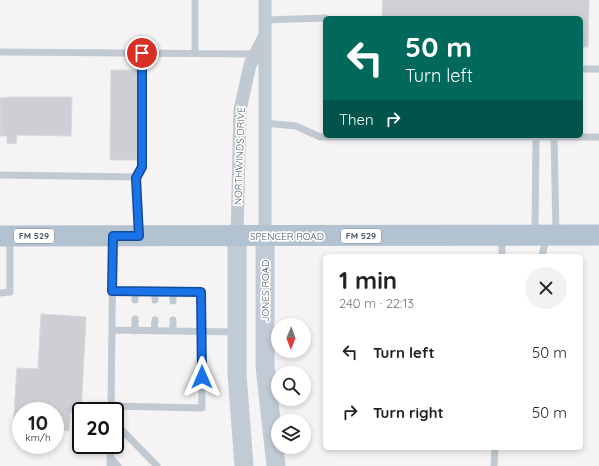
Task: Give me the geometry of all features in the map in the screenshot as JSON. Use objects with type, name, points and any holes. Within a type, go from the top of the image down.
[{"type":"main road","name":"SPENCER ROAD","points":[[5,236],[599,235]]},
{"type":"main road","points":[[236,236],[236,332],[239,416],[244,466]]},
{"type":"main road","name":"JONES ROAD","points":[[265,236],[265,366],[276,466]]},
{"type":"street","name":"NORTHWINDS DRIVE","points":[[265,0],[265,33],[260,53],[264,123],[265,236]]},
{"type":"street","name":"NORTHWINDS DRIVE","points":[[236,236],[240,110],[250,65],[260,53]]},
{"type":"lane","points":[[195,0],[195,53]]},
{"type":"lane","points":[[265,20],[323,18]]},
{"type":"lane","points":[[0,52],[260,53]]},
{"type":"lane","points":[[139,236],[136,178],[142,167],[142,53]]},
{"type":"lane","points":[[583,69],[599,69]]},
{"type":"lane","points":[[264,123],[296,126],[323,137]]},
{"type":"lane","points":[[583,137],[599,137]]},
{"type":"lane","points":[[536,138],[546,236]]},
{"type":"lane","points":[[542,254],[546,236],[554,138]]},
{"type":"lane","points":[[0,175],[136,178]]},
{"type":"lane","points":[[0,293],[10,292],[5,236]]},
{"type":"lane","points":[[111,402],[113,236]]},
{"type":"lane","points":[[502,236],[502,254]]},
{"type":"lane","points":[[112,291],[201,292],[202,408],[124,409]]},
{"type":"lane","points":[[135,291],[135,300]]},
{"type":"lane","points":[[155,292],[155,300]]},
{"type":"lane","points":[[173,292],[173,301]]},
{"type":"lane","points":[[135,319],[135,330]]},
{"type":"lane","points":[[154,331],[155,320]]},
{"type":"lane","points":[[173,320],[173,331]]},
{"type":"lane","points":[[112,330],[236,332]]},
{"type":"lane","points":[[124,432],[157,466]]},
{"type":"lane","points":[[494,466],[495,450]]},
{"type":"lane","points":[[111,462],[118,466]]},
{"type":"building","points":[[383,0],[589,0],[588,47],[583,47],[583,16],[382,16]]},
{"type":"building","points":[[111,70],[139,70],[138,160],[110,160]]},
{"type":"building","points":[[72,97],[71,136],[17,135],[16,144],[7,143],[7,136],[0,136],[0,98]]},
{"type":"building","points":[[41,314],[86,317],[82,402],[72,402],[69,431],[64,431],[64,402],[15,402],[17,368],[38,369]]},
{"type":"route","points":[[142,53],[142,167],[136,178],[136,205],[139,236],[113,236],[112,291],[201,292],[202,377]]}]
